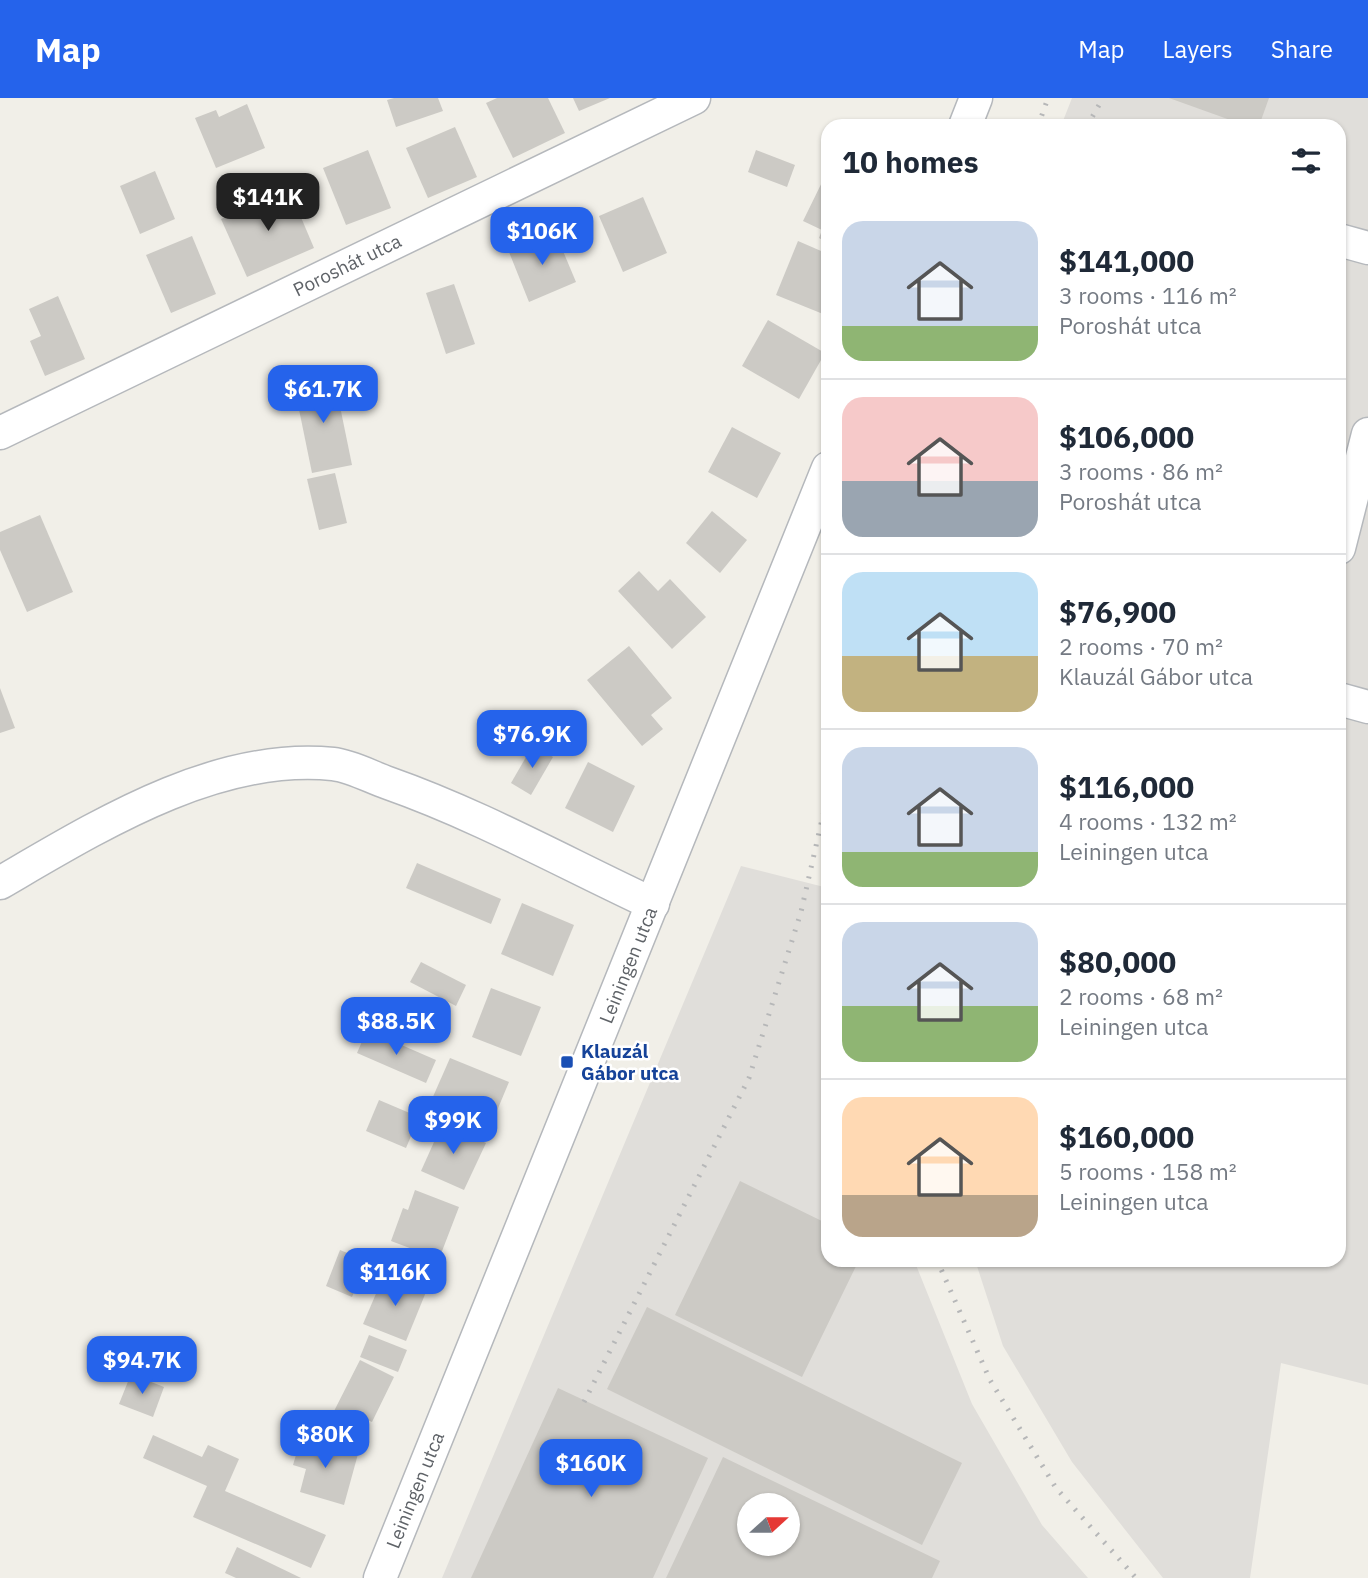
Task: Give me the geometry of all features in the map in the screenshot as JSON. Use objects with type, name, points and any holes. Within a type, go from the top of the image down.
[{"type":"street","name":"Poroshát utca","points":[[0,433],[694,98]]},
{"type":"street","points":[[968,119],[976,98]]},
{"type":"street","points":[[1346,242],[1368,248]]},
{"type":"street","points":[[1346,520],[1368,434]]},
{"type":"street","name":"Leiningen utca","points":[[380,1578],[821,485]]},
{"type":"street","points":[[1346,701],[1368,707]]},
{"type":"street","points":[[0,883],[103,823],[205,781],[276,763],[336,764],[422,794],[653,904]]},
{"type":"shaded area","points":[[1072,98],[1368,98],[1368,1385],[1281,1363],[1250,1578],[1163,1578],[1072,1462],[1003,1346],[977,1267],[1346,1267],[1346,119],[1064,119]]},
{"type":"shaded area","points":[[741,866],[821,886],[821,1267],[917,1267],[972,1404],[1042,1525],[1088,1578],[442,1578]]},
{"type":"building","points":[[438,98],[443,111],[396,127],[387,100]]},
{"type":"building","points":[[497,98],[548,98],[565,133],[513,158],[486,103]]},
{"type":"building","points":[[573,98],[610,98],[579,111]]},
{"type":"building","points":[[1169,98],[1269,98],[1262,119],[1228,119]]},
{"type":"building","points":[[247,104],[265,148],[216,168],[195,118],[216,110],[219,117]]},
{"type":"building","points":[[455,127],[477,177],[428,198],[406,148]]},
{"type":"building","points":[[368,150],[391,208],[346,225],[323,168]]},
{"type":"building","points":[[756,150],[795,165],[787,187],[748,172]]},
{"type":"building","points":[[155,171],[175,219],[140,234],[120,186]]},
{"type":"building","points":[[821,184],[821,230],[803,221]]},
{"type":"building","points":[[289,189],[314,248],[247,277],[221,219]]},
{"type":"building","points":[[643,197],[667,253],[623,272],[599,216]]},
{"type":"building","points":[[555,232],[576,282],[529,302],[509,252]]},
{"type":"building","points":[[192,236],[216,294],[171,313],[146,255]]},
{"type":"building","points":[[798,241],[821,251],[821,313],[776,295]]},
{"type":"building","points":[[454,284],[475,344],[446,354],[426,293]]},
{"type":"building","points":[[58,296],[85,359],[45,376],[30,341],[41,336],[29,309]]},
{"type":"building","points":[[768,320],[821,351],[821,360],[799,399],[742,366]]},
{"type":"building","points":[[334,377],[352,465],[312,473],[294,385]]},
{"type":"building","points":[[732,427],[781,453],[757,498],[708,472]]},
{"type":"building","points":[[335,473],[347,523],[319,530],[307,479]]},
{"type":"building","points":[[712,511],[747,540],[720,573],[686,543]]},
{"type":"building","points":[[40,515],[73,592],[27,612],[0,550],[0,532]]},
{"type":"building","points":[[639,571],[658,591],[670,579],[706,617],[672,649],[618,591]]},
{"type":"building","points":[[629,646],[672,698],[651,715],[663,729],[642,746],[587,680]]},
{"type":"building","points":[[0,688],[15,728],[0,733]]},
{"type":"building","points":[[533,745],[553,757],[531,795],[511,783]]},
{"type":"building","points":[[588,762],[635,786],[613,832],[565,808]]},
{"type":"building","points":[[417,863],[501,899],[491,924],[406,888]]},
{"type":"building","points":[[522,903],[574,925],[553,976],[501,954]]},
{"type":"building","points":[[421,962],[466,985],[456,1006],[410,982]]},
{"type":"building","points":[[491,988],[541,1007],[521,1056],[472,1037]]},
{"type":"building","points":[[367,1030],[436,1060],[426,1083],[357,1053]]},
{"type":"building","points":[[450,1058],[509,1082],[491,1125],[432,1099]]},
{"type":"building","points":[[379,1100],[419,1117],[406,1148],[366,1131]]},
{"type":"building","points":[[443,1122],[486,1143],[464,1190],[421,1171]]},
{"type":"building","points":[[740,1181],[821,1221],[821,1267],[856,1267],[802,1377],[675,1315]]},
{"type":"building","points":[[415,1190],[459,1207],[439,1259],[391,1241],[403,1208],[408,1210]]},
{"type":"building","points":[[340,1250],[367,1261],[352,1297],[326,1286]]},
{"type":"building","points":[[384,1275],[426,1292],[406,1341],[363,1324]]},
{"type":"building","points":[[647,1307],[962,1463],[922,1545],[607,1389]]},
{"type":"building","points":[[369,1335],[407,1350],[398,1372],[360,1357]]},
{"type":"building","points":[[360,1360],[394,1377],[372,1422],[363,1418],[357,1428],[332,1415]]},
{"type":"building","points":[[131,1374],[164,1387],[153,1417],[119,1404]]},
{"type":"building","points":[[558,1388],[708,1458],[653,1578],[471,1578]]},
{"type":"building","points":[[153,1435],[202,1457],[208,1445],[239,1459],[225,1491],[326,1535],[311,1568],[193,1517],[207,1486],[143,1458]]},
{"type":"building","points":[[301,1438],[358,1454],[344,1505],[300,1492],[306,1469],[293,1465]]},
{"type":"building","points":[[723,1457],[798,1493],[737,1493],[737,1556],[800,1556],[800,1494],[940,1561],[932,1578],[666,1578]]},
{"type":"building","points":[[237,1547],[301,1578],[236,1578],[225,1573]]},
{"type":"railway","points":[[1040,119],[1048,98]]},
{"type":"railway","points":[[1091,119],[1103,98]]},
{"type":"railway","points":[[584,1402],[749,1078],[801,912],[821,824]]},
{"type":"railway","points":[[940,1267],[990,1380],[1056,1488],[1136,1578]]},
{"type":"place","name":"Klauzál Gábor utca","points":[[567,1062]]}]
